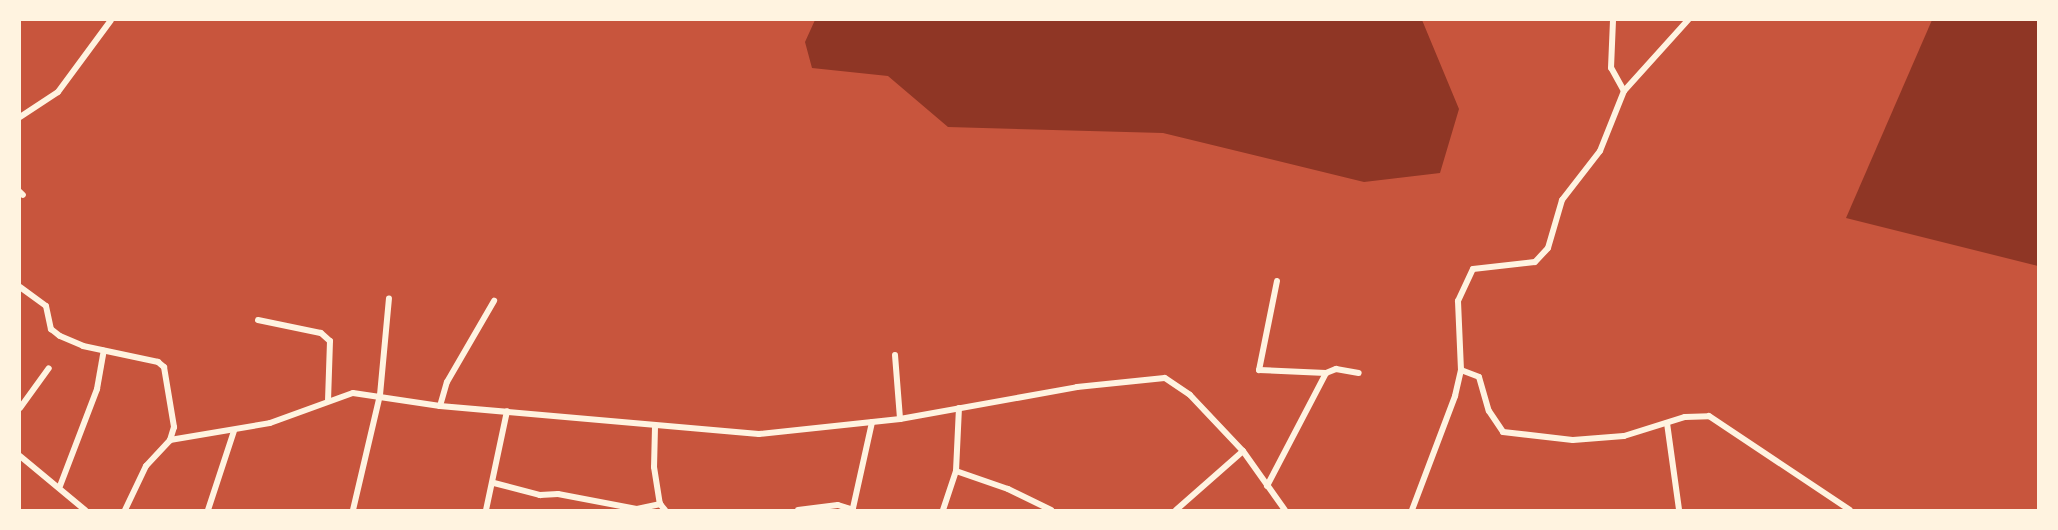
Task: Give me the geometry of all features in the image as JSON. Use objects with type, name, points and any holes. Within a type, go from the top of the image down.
[{"type":"street","points":[[20,117],[58,92],[111,20]]},
{"type":"street","points":[[1613,20],[1611,68],[1624,91]]},
{"type":"street","points":[[1412,510],[1461,370],[1458,301],[1473,269],[1535,262],[1548,248],[1562,200],[1600,151],[1624,91],[1688,20]]},
{"type":"street","points":[[1277,281],[1259,370],[1326,373],[1336,369],[1359,373]]},
{"type":"street","points":[[20,287],[46,306],[51,328],[60,336],[104,351],[158,362],[164,367],[174,427],[170,440],[146,466],[125,510]]},
{"type":"street","points":[[353,510],[380,395],[388,298]]},
{"type":"street","points":[[440,406],[447,381],[494,301]]},
{"type":"street","points":[[258,320],[321,333],[330,341],[328,400]]},
{"type":"street","points":[[60,486],[97,388],[104,351]]},
{"type":"street","points":[[895,355],[900,419]]},
{"type":"street","points":[[20,408],[49,368]]},
{"type":"street","points":[[1461,370],[1479,377],[1489,411],[1503,432],[1573,440],[1624,436],[1685,417],[1709,416],[1850,510]]},
{"type":"street","points":[[1267,486],[1326,373]]},
{"type":"street","points":[[170,440],[234,431],[270,423],[352,393],[380,395],[440,406],[655,427],[759,434],[872,423],[1077,387],[1165,378],[1190,395],[1243,451],[1285,510]]},
{"type":"street","points":[[944,510],[956,471],[959,408]]},
{"type":"street","points":[[486,510],[494,483],[507,411]]},
{"type":"street","points":[[798,510],[838,505],[853,509],[872,423]]},
{"type":"street","points":[[1667,423],[1679,510]]},
{"type":"street","points":[[174,427],[185,437]]},
{"type":"street","points":[[655,427],[654,467],[660,504],[665,510]]},
{"type":"street","points":[[208,510],[234,431]]},
{"type":"street","points":[[1176,510],[1243,451]]},
{"type":"street","points":[[20,456],[60,486],[85,510]]},
{"type":"street","points":[[956,471],[1008,489],[1052,510]]},
{"type":"street","points":[[494,483],[540,495],[558,494],[637,509],[660,504]]},
{"type":"shaded area","points":[[815,20],[1422,20],[1459,109],[1440,173],[1364,182],[1163,133],[948,127],[888,76],[812,68],[805,42]]},
{"type":"shaded area","points":[[1932,20],[2038,20],[2038,266],[1846,218]]}]
